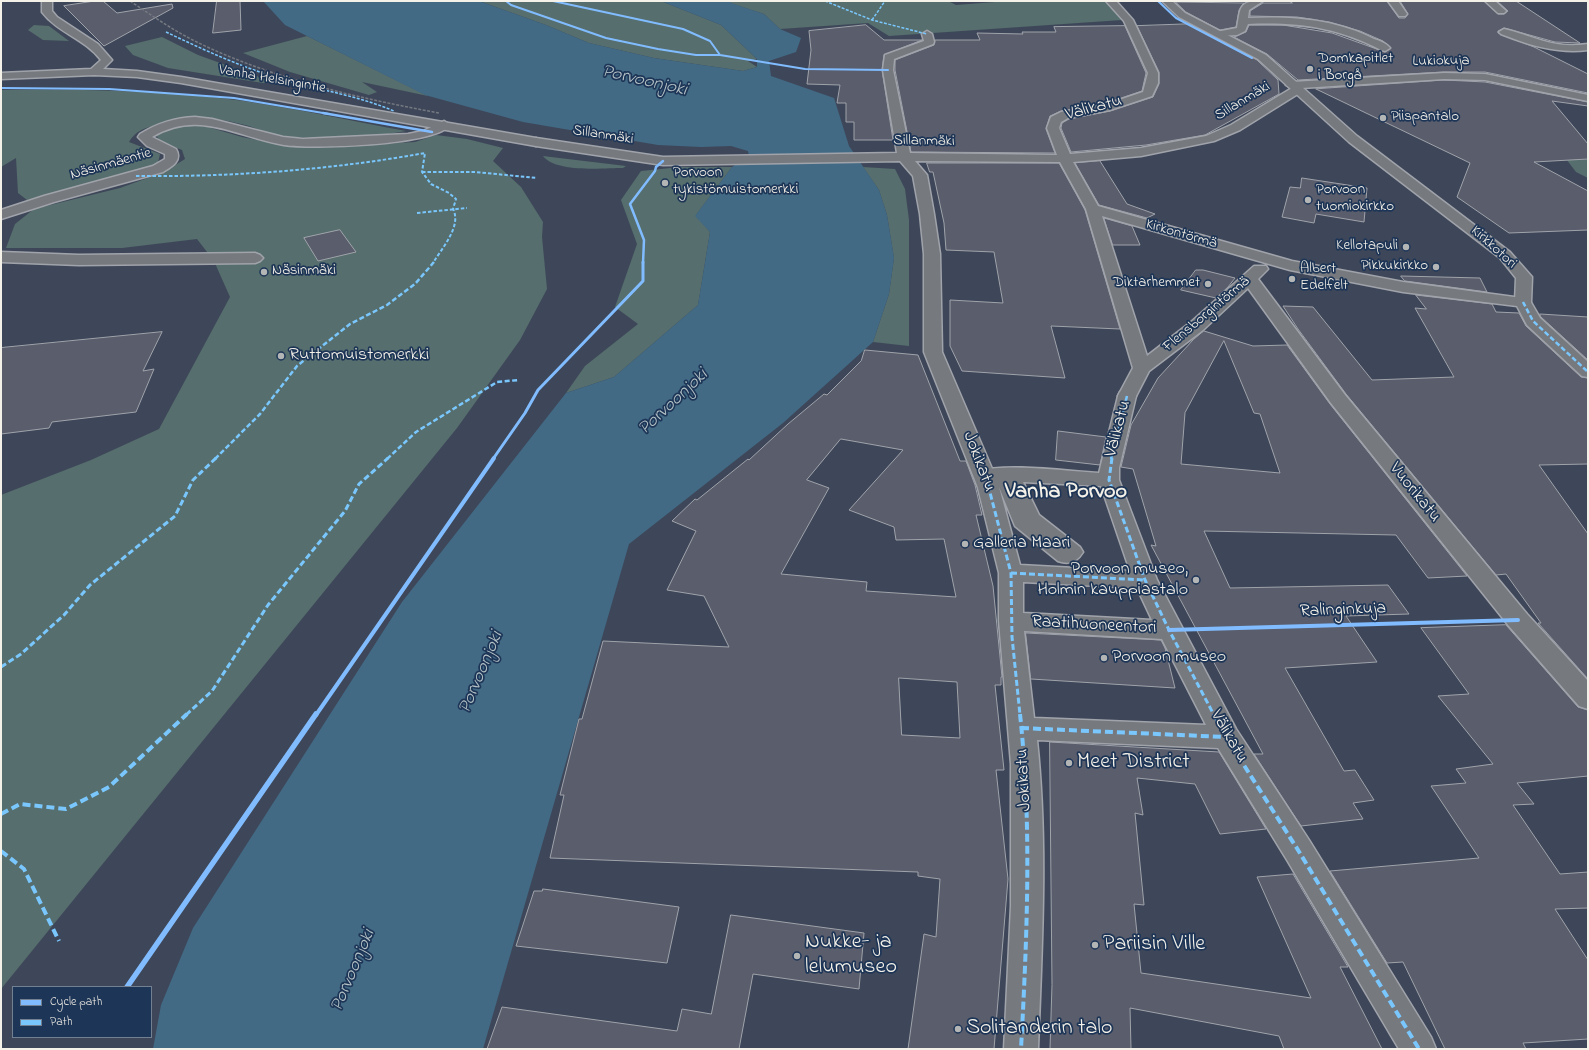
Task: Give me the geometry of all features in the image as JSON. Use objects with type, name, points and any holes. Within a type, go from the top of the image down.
[{"type":"street","points":[[47,1],[47,12],[56,23],[101,50],[108,60],[94,72]]},
{"type":"street","name":"Välikatu","points":[[1111,1],[1128,20],[1153,73],[1152,83],[1148,94],[1106,108],[1065,115],[1054,120],[1052,128],[1065,159],[1093,209],[1142,368],[1127,396],[1109,468],[1109,480],[1145,580]]},
{"type":"street","name":"Kirkkotori","points":[[1167,1],[1182,15],[1262,58],[1353,139],[1505,255],[1524,277],[1523,302],[1402,287],[1270,260]]},
{"type":"street","points":[[1219,34],[1237,32],[1242,29],[1243,9],[1246,6],[1258,1]]},
{"type":"street","points":[[1393,1],[1402,14]]},
{"type":"street","points":[[1490,1],[1502,11]]},
{"type":"street","points":[[1243,21],[1283,19],[1327,24],[1366,38],[1385,48]]},
{"type":"street","points":[[1504,32],[1550,48],[1577,48],[1588,46]]},
{"type":"street","points":[[904,157],[888,70],[889,57],[928,42],[927,34]]},
{"type":"street","name":"Vanha Helsingintie","points":[[1,76],[94,72],[137,74],[181,80],[536,142]]},
{"type":"street","name":"Lukiokuja","points":[[1295,87],[1444,76],[1485,77],[1588,98]]},
{"type":"street","name":"Sillanmäki","points":[[536,142],[643,159],[726,160],[862,157],[1100,158],[1151,151],[1214,137],[1225,133],[1295,87]]},
{"type":"street","name":"Näsinmäentie","points":[[1,215],[49,199],[158,170],[171,161],[171,152],[151,143],[144,137],[154,129],[167,124],[202,120],[285,141],[326,141],[421,136],[444,125]]},
{"type":"street","name":"Jokikatu","points":[[904,157],[920,175],[932,254],[933,352],[985,476]]},
{"type":"street","name":"Kirkontörmä","points":[[1093,209],[1270,260]]},
{"type":"street","points":[[1,257],[79,260],[255,258]]},
{"type":"street","name":"Flensborgintörmä","points":[[1142,368],[1197,326],[1270,260]]},
{"type":"street","name":"Vuorikatu","points":[[1250,279],[1338,399],[1518,620],[1588,699]]},
{"type":"street","points":[[1523,302],[1533,321],[1588,372]]},
{"type":"street","points":[[985,476],[1004,475],[1023,521],[1066,556],[1072,552],[1030,519],[1009,475],[1109,480]]},
{"type":"street","name":"Raatihuoneentori","points":[[985,476],[1011,573],[1012,621],[1169,630],[1145,580]]},
{"type":"street","points":[[1011,573],[1145,580]]},
{"type":"street","name":"Jokikatu","points":[[1012,621],[1025,762],[1028,848],[1025,973],[1021,1049]]},
{"type":"street","name":"Välikatu","points":[[1169,630],[1226,737],[1298,850],[1419,1049]]},
{"type":"street","points":[[1021,728],[1226,737]]},
{"type":"green space","points":[[479,1],[661,1],[721,25],[757,59],[748,61],[757,67],[743,71],[654,58],[589,43],[546,25]]},
{"type":"green space","points":[[730,1],[948,1],[956,5],[1008,1],[1105,1],[1122,20],[889,36],[868,23],[780,29],[764,14],[730,3]]},
{"type":"green space","points":[[34,25],[49,26],[69,41],[43,40],[28,30]]},
{"type":"green space","points":[[307,36],[428,96],[362,82],[377,92],[369,95],[290,72],[243,53]]},
{"type":"green space","points":[[162,37],[198,55],[273,82],[263,83],[168,68],[133,55],[125,46]]},
{"type":"green space","points":[[1,90],[123,91],[214,97],[284,108],[406,131],[362,137],[297,137],[275,135],[225,120],[202,118],[180,119],[144,129],[134,135],[129,142],[160,154],[158,163],[140,171],[27,200],[18,193],[16,158],[1,167]]},
{"type":"green space","points":[[186,125],[201,125],[242,137],[278,144],[379,144],[415,142],[436,135],[467,139],[503,148],[493,161],[521,187],[543,222],[542,237],[547,289],[520,340],[457,428],[1,989],[1,495],[91,460],[159,429],[230,297],[214,261],[197,239],[122,248],[6,248],[15,224],[34,209],[120,188],[164,172],[185,159],[182,150],[160,141],[156,135],[170,128]]},
{"type":"green space","points":[[1588,149],[1588,178],[1576,172],[1560,151]]},
{"type":"green space","points":[[543,156],[626,166],[623,168],[604,169],[569,167],[558,165],[549,161]]},
{"type":"green space","points":[[681,167],[732,167],[696,215],[710,232],[698,305],[614,377],[566,393],[585,366],[638,324],[615,307],[637,244],[621,200],[641,171]]},
{"type":"green space","points":[[863,167],[895,169],[905,189],[909,220],[909,346],[873,342],[889,294],[894,258],[887,215],[879,190]]},
{"type":"water","name":"Porvoonjoki","points":[[263,1],[479,1],[546,25],[589,43],[654,58],[743,71],[757,67],[757,59],[721,25],[661,1],[730,1],[731,3],[764,14],[780,29],[801,38],[796,52],[769,61],[771,76],[834,98],[849,146],[879,190],[887,215],[894,258],[889,294],[873,342],[783,423],[629,544],[483,1049],[153,1049],[161,1005],[193,928],[402,602],[566,393],[614,377],[698,305],[710,232],[695,216],[732,167],[749,156],[748,151],[731,146],[701,147],[658,145],[523,122],[425,95],[285,25]]},
{"type":"building","points":[[103,1],[117,13],[172,4],[173,8],[104,46],[64,6]]},
{"type":"building","points":[[217,1],[240,1],[241,30],[213,33]]},
{"type":"building","points":[[1289,1],[1387,1],[1399,18],[1405,18],[1408,14],[1400,1],[1484,1],[1498,14],[1504,14],[1508,11],[1497,1],[1516,1],[1580,43],[1555,42],[1504,28],[1498,31],[1498,33],[1534,47],[1588,74],[1588,93],[1485,72],[1444,72],[1298,80],[1267,54],[1234,37],[1246,32],[1249,25],[1283,25],[1332,33],[1385,52],[1391,48],[1383,41],[1360,31],[1329,22],[1297,17],[1250,16],[1250,11],[1263,3],[1292,3]]},
{"type":"building","points":[[1176,2],[1244,3],[1239,10],[1236,27],[1220,30],[1186,12]]},
{"type":"building","points":[[1189,24],[1257,60],[1278,80],[1279,94],[1205,135],[1146,145],[1071,152],[1061,128],[1062,123],[1069,119],[1110,111],[1153,97],[1159,84],[1159,72],[1137,26]]},
{"type":"building","points":[[866,25],[884,40],[922,40],[884,55],[882,70],[893,140],[854,140],[854,122],[846,122],[846,103],[837,103],[840,85],[807,84],[811,50],[809,31]]},
{"type":"building","points":[[1125,26],[1146,73],[1142,91],[1104,104],[1061,111],[1050,116],[1046,129],[1055,153],[911,152],[895,70],[895,60],[934,45],[935,40],[980,40],[977,33],[1023,34],[1022,32],[1056,32],[1054,27]]},
{"type":"building","points":[[1444,80],[1485,82],[1588,102],[1588,106],[1552,101],[1588,144],[1588,159],[1534,162],[1588,191],[1588,230],[1509,233],[1457,197],[1470,163],[1316,89]]},
{"type":"building","points":[[1100,161],[1127,204],[1155,214],[1147,218],[1099,205],[1075,163]]},
{"type":"building","points":[[927,163],[1059,163],[1085,210],[1120,329],[1051,326],[1065,378],[962,371],[950,346],[950,300],[1003,303],[994,252],[946,250],[944,223],[933,172],[930,172]]},
{"type":"building","name":"Porvoon tuomiokirkko","points":[[1302,178],[1367,188],[1364,222],[1316,214],[1314,223],[1282,217],[1290,187],[1300,188]]},
{"type":"building","points":[[1104,218],[1132,226],[1140,245],[1113,245]]},
{"type":"building","points":[[340,230],[356,252],[318,261],[304,238]]},
{"type":"building","name":"Diktarhemmet","points":[[1196,270],[1203,270],[1235,278],[1216,298],[1181,290]]},
{"type":"building","points":[[1401,276],[1480,278],[1487,292],[1405,281]]},
{"type":"building","points":[[1416,295],[1492,304],[1496,312],[1519,313],[1526,326],[1581,377],[1588,378],[1588,464],[1539,465],[1588,534],[1588,679],[1538,623],[1541,623],[1506,574],[1496,575],[1346,394],[1283,306],[1313,307],[1372,380],[1454,377],[1415,308],[1426,309]]},
{"type":"building","points":[[1540,314],[1588,317],[1588,360],[1541,317]]},
{"type":"building","points":[[1204,331],[1253,346],[1287,345],[1330,404],[1467,576],[1428,578],[1396,535],[1204,531],[1230,588],[1388,585],[1409,614],[1346,616],[1377,662],[1285,668],[1344,771],[1355,770],[1374,800],[1353,803],[1363,819],[1301,826],[1254,754],[1263,754],[1151,545],[1156,546],[1133,469],[1121,467],[1131,425],[1158,378],[1193,340]],"holes":[[[1224,341],[1254,413],[1260,414],[1280,473],[1181,464],[1185,413]]]},
{"type":"building","points":[[162,332],[143,371],[154,369],[136,412],[52,422],[49,428],[1,434],[1,348]]},
{"type":"building","points":[[865,350],[918,355],[960,461],[966,461],[975,485],[982,515],[976,515],[993,586],[1002,677],[1001,685],[995,685],[1004,770],[996,770],[1008,879],[994,1049],[908,1049],[924,934],[936,937],[940,879],[918,876],[918,872],[550,858],[564,795],[560,795],[579,719],[582,719],[603,641],[729,647],[704,596],[667,590],[696,531],[672,521],[695,499],[697,500],[748,459],[749,460],[788,424],[824,394],[827,395],[861,361]],"holes":[[[841,439],[903,450],[849,510],[894,527],[896,540],[944,539],[956,597],[866,591],[867,582],[781,574],[829,488],[807,480]],[[899,678],[957,682],[960,738],[902,735]]]},
{"type":"building","points":[[1058,431],[1106,437],[1100,465],[1056,460]]},
{"type":"building","points":[[1506,625],[1578,707],[1588,710],[1588,776],[1517,783],[1534,804],[1513,805],[1560,874],[1588,872],[1588,908],[1555,909],[1588,960],[1588,1039],[1523,1043],[1526,1049],[1445,1049],[1403,962],[1387,963],[1330,871],[1479,858],[1431,786],[1466,783],[1456,769],[1493,764],[1438,696],[1469,694],[1421,628]]},
{"type":"building","name":"Porvoon museo","points":[[1026,633],[1161,640],[1165,648],[1175,688],[1031,679]]},
{"type":"building","points":[[1050,742],[1219,752],[1266,829],[1220,834],[1195,784],[1137,778],[1143,815],[1135,813],[1144,905],[1134,904],[1141,973],[1311,998],[1257,877],[1293,874],[1348,967],[1340,967],[1382,1049],[1284,1049],[1279,1036],[1130,1008],[1131,1049],[1050,1049],[1052,985]]},
{"type":"building","points":[[543,889],[679,907],[667,963],[516,946],[534,891],[542,891]]},
{"type":"building","points":[[731,915],[864,933],[859,989],[753,974],[739,1049],[487,1049],[502,1007],[677,1031],[682,1009],[711,1014]]},
{"type":"railway","points":[[130,1],[193,40],[260,68],[289,78],[349,94],[439,113]]},
{"type":"marked path","points":[[825,1],[872,20],[927,34]]},
{"type":"marked path","points":[[872,20],[885,1]]},
{"type":"marked path","points":[[166,32],[259,72],[291,82],[369,101],[394,111]]},
{"type":"marked path","points":[[1,667],[21,654],[64,615],[90,585],[175,516],[193,480],[260,414],[297,366],[350,324],[387,305],[415,284],[432,266],[455,226],[456,215],[453,209],[456,199],[449,193],[431,184],[422,172],[425,153],[325,167],[200,176],[136,176]]},
{"type":"marked path","points":[[422,172],[475,172],[537,178]]},
{"type":"marked path","points":[[417,213],[467,208]]},
{"type":"marked path","points":[[1523,302],[1533,321],[1588,372]]},
{"type":"marked path","points":[[1,814],[20,804],[66,809],[109,787],[212,691],[268,605],[345,511],[359,484],[416,432],[497,382],[519,380]]},
{"type":"marked path","points":[[1127,396],[1109,468],[1109,480],[1145,580],[1169,630],[1226,737],[1298,850],[1419,1049]]},
{"type":"marked path","points":[[988,485],[1011,573],[1012,637],[1025,762],[1028,848],[1025,973],[1021,1049]]},
{"type":"marked path","points":[[1011,573],[1145,580]]},
{"type":"marked path","points":[[1021,728],[1226,737]]},
{"type":"marked path","points":[[1,851],[24,869],[59,941]]},
{"type":"cycle path","points":[[506,1],[511,5],[606,38],[658,49],[696,55],[720,55],[805,69],[888,70]]},
{"type":"cycle path","points":[[553,1],[683,29],[700,35],[710,41],[720,55]]},
{"type":"cycle path","points":[[1158,1],[1176,18],[1252,58]]},
{"type":"cycle path","points":[[1,88],[109,89],[234,98],[432,132]]},
{"type":"cycle path","points":[[128,986],[525,413],[538,390],[643,281],[644,240],[630,204],[655,171],[656,167],[663,161]]},
{"type":"cycle path","name":"Ralinginkuja","points":[[1169,630],[1518,620]]},
{"type":"place","name":"Domkapitlet i Borgå","points":[[1310,69]]},
{"type":"place","name":"Piispantalo","points":[[1383,118]]},
{"type":"place","name":"Porvoon tykistömuistomerkki","points":[[665,183]]},
{"type":"place","name":"Porvoon tuomiokirkko","points":[[1308,200]]},
{"type":"place","name":"Kellotapuli","points":[[1406,247]]},
{"type":"place","name":"Pikkukirkko","points":[[1436,267]]},
{"type":"place","name":"Näsinmäki","points":[[264,272]]},
{"type":"place","name":"Albert Edelfelt","points":[[1292,279]]},
{"type":"place","name":"Diktarhemmet","points":[[1208,284]]},
{"type":"place","name":"Ruttomuistomerkki","points":[[281,356]]},
{"type":"place","name":"Galleria Maari","points":[[965,544]]},
{"type":"place","name":"Porvoon museo, Holmin kauppiastalo","points":[[1196,580]]},
{"type":"place","name":"Porvoon museo","points":[[1104,658]]},
{"type":"place","name":"Meet District","points":[[1069,763]]},
{"type":"place","name":"Pariisin Ville","points":[[1095,945]]},
{"type":"place","name":"Nukke- ja lelumuseo","points":[[797,956]]},
{"type":"place","name":"Solitanderin talo","points":[[958,1029]]},
{"type":"district","name":"Vanha Porvoo","points":[[1066,493]]}]
